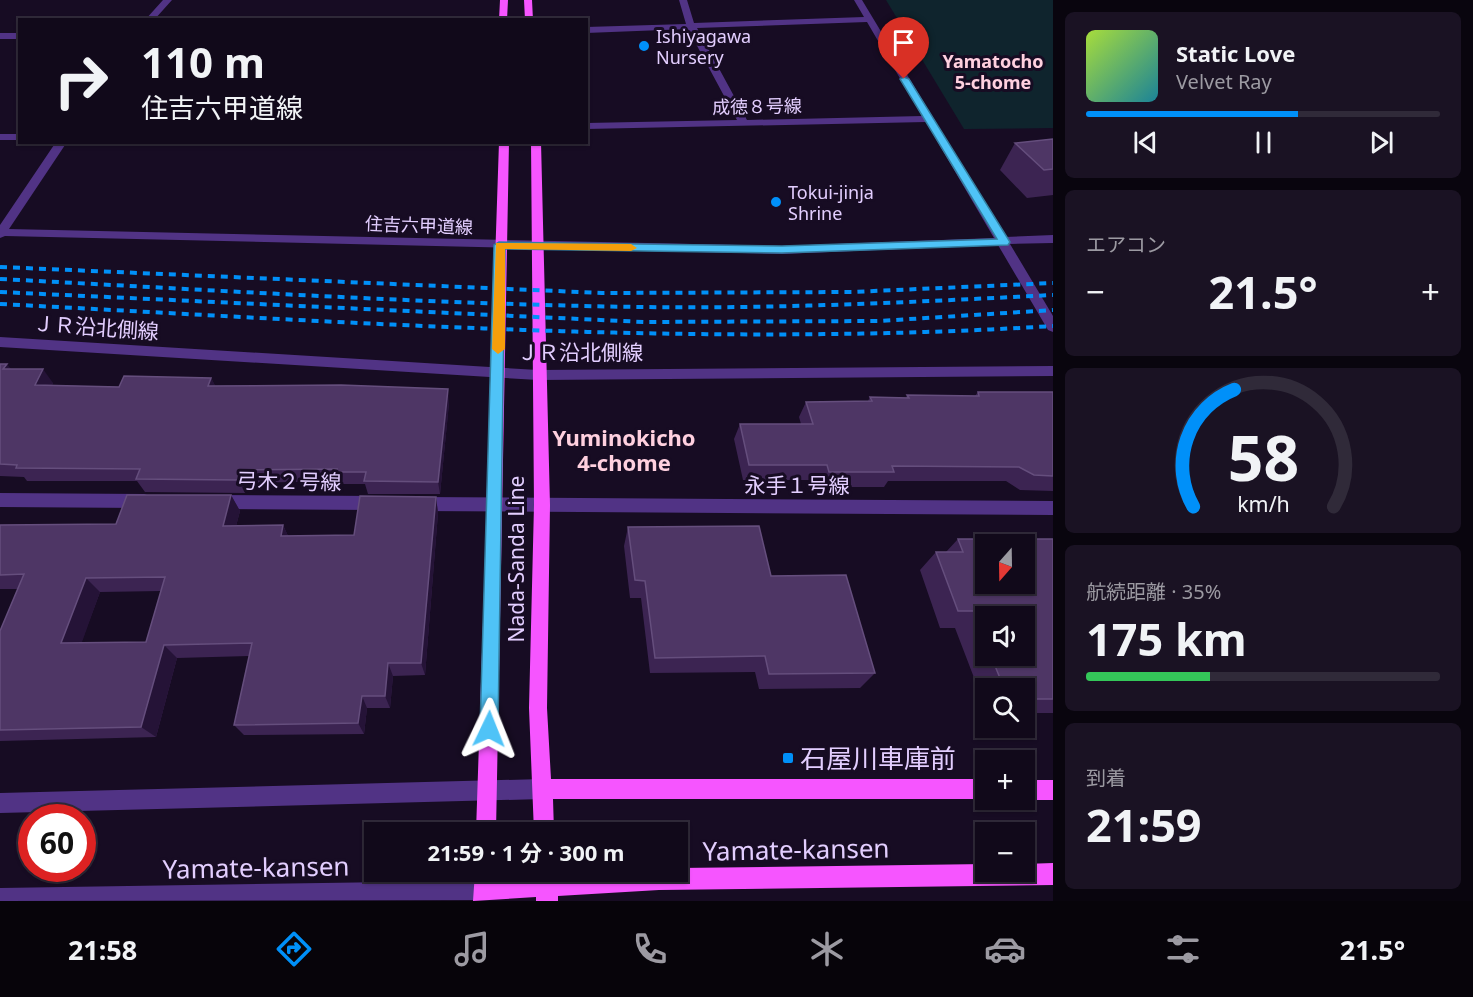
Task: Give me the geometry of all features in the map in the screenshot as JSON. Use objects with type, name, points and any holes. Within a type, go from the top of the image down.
[{"type":"main road","points":[[503,18],[504,0]]},
{"type":"main road","points":[[528,0],[529,18]]},
{"type":"main road","name":"Nada-Sanda Line","points":[[486,822],[498,373],[499,245],[504,144]]},
{"type":"main road","name":"Nada-Sanda Line","points":[[536,144],[539,246],[538,375],[542,505],[538,708],[544,822]]},
{"type":"main road","points":[[542,789],[975,789]]},
{"type":"main road","points":[[1035,790],[1053,790]]},
{"type":"main road","name":"Yamate-kansen","points":[[484,887],[547,886],[659,879],[1053,874]]},
{"type":"street","points":[[151,18],[168,0]]},
{"type":"street","points":[[683,0],[691,26],[744,123]]},
{"type":"street","points":[[858,0],[1053,327]]},
{"type":"street","points":[[588,30],[870,19]]},
{"type":"street","points":[[0,36],[18,36]]},
{"type":"street","name":"成徳８号線","points":[[588,126],[928,119]]},
{"type":"street","points":[[0,137],[18,137]]},
{"type":"street","points":[[1,233],[61,144]]},
{"type":"street","name":"住吉六甲道線","points":[[1,233],[782,250],[1053,239]]},
{"type":"street","name":"ＪＲ沿北側線","points":[[0,342],[538,375],[1053,371]]},
{"type":"street","points":[[0,500],[165,501]]},
{"type":"street","name":"弓木２号線","points":[[200,502],[542,505]]},
{"type":"street","name":"永手１号線","points":[[542,505],[1053,508]]},
{"type":"street","points":[[0,803],[542,789]]},
{"type":"street","name":"Yamate-kansen","points":[[0,899],[390,893],[484,887]]},
{"type":"shaded area","points":[[886,0],[1053,0],[1053,128],[964,129]]},
{"type":"building","points":[[1053,139],[1053,169],[1044,170],[1015,143]]},
{"type":"building","points":[[0,364],[7,364],[3,369],[43,369],[35,385],[119,387],[124,376],[211,378],[208,386],[341,385],[448,389],[438,482],[364,481],[366,472],[336,472],[337,469],[241,470],[238,480],[136,479],[140,469],[16,468],[17,465],[0,464]]},
{"type":"building","points":[[978,392],[1053,392],[1053,476],[1034,475],[1019,467],[892,466],[894,472],[829,472],[827,465],[749,465],[740,424],[813,424],[806,402],[872,401],[870,397],[909,398],[907,395],[979,396]]},
{"type":"building","points":[[127,495],[231,495],[223,526],[283,525],[281,536],[354,535],[360,496],[436,497],[421,663],[388,663],[385,696],[362,696],[358,723],[234,725],[252,643],[164,645],[141,727],[0,730],[0,631],[24,574],[0,575],[0,525],[116,524]],"holes":[[[165,577],[146,642],[61,643],[86,578]]]},
{"type":"building","points":[[759,526],[771,576],[846,575],[875,673],[769,674],[765,656],[655,658],[645,581],[635,580],[628,527]]},
{"type":"building","points":[[958,539],[975,539],[975,594],[1035,594],[1035,539],[1053,539],[1053,699],[1035,699],[1035,678],[1000,678],[995,666],[1035,666],[1035,606],[975,606],[975,614],[974,611],[958,611],[936,552],[963,552]]},
{"type":"railway","points":[[0,267],[602,293],[852,292],[1053,283]]},
{"type":"railway","points":[[0,279],[400,300],[640,307],[795,306],[1053,295]]},
{"type":"railway","points":[[0,292],[644,322],[879,321],[1053,310]]},
{"type":"railway","points":[[0,304],[394,325],[658,333],[921,332],[1053,326]]},
{"type":"slow traffic","points":[[498,349],[499,245],[631,248]]},
{"type":"place","name":"Ishiyagawa Nursery","points":[[644,46]]},
{"type":"place","name":"Tokui-jinja Shrine","points":[[776,202]]},
{"type":"place","name":"石屋川車庫前","points":[[788,758]]},
{"type":"district","name":"Yamatocho 5-chome","points":[[993,71]]},
{"type":"district","name":"Yuminokicho 4-chome","points":[[624,450]]},
{"type":"route","points":[[489,729],[499,245],[782,250],[1004,242],[904,79]]}]
